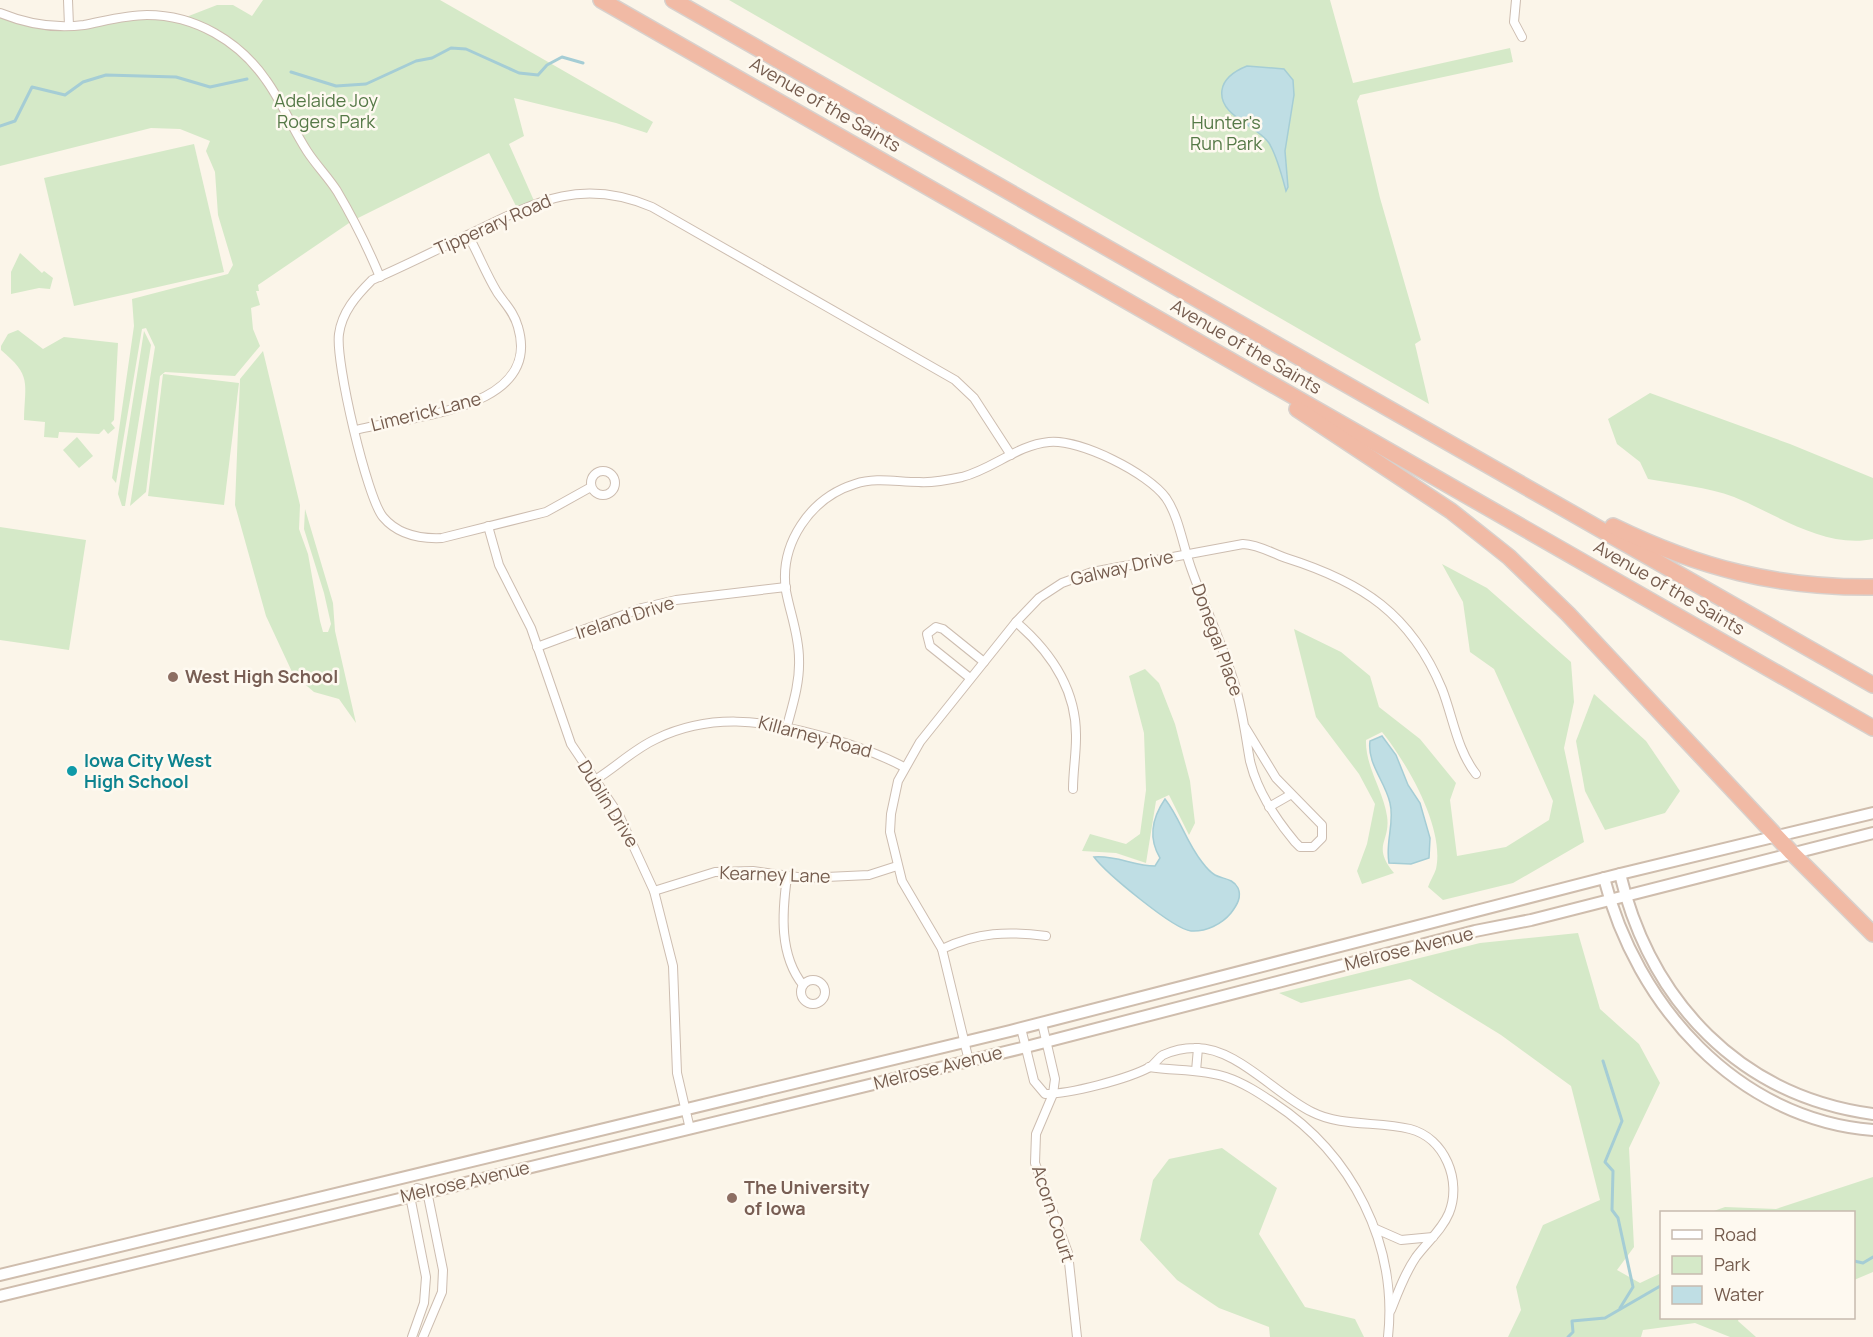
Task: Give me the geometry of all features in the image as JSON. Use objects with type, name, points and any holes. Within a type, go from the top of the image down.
[{"type":"highway","name":"Avenue of the Saints","points":[[601,0],[1873,728]]},
{"type":"highway","name":"Avenue of the Saints","points":[[673,0],[1873,685]]},
{"type":"highway","points":[[1206,347],[1451,511],[1509,557],[1568,614],[1792,853],[1873,934]]},
{"type":"highway","points":[[1326,372],[1604,521],[1679,555],[1730,572],[1767,580],[1813,586],[1873,587]]},
{"type":"main road","name":"Melrose Avenue","points":[[0,1275],[965,1042],[1604,878],[1873,813]]},
{"type":"main road","name":"Melrose Avenue","points":[[0,1296],[1047,1042],[1873,833]]},
{"type":"main road","points":[[1620,874],[1625,894],[1652,959],[1690,1019],[1717,1047],[1758,1075],[1803,1097],[1849,1111],[1873,1114]]},
{"type":"main road","points":[[1604,878],[1618,924],[1665,1011],[1723,1070],[1792,1110],[1823,1120],[1873,1130]]},
{"type":"street","points":[[68,0],[69,26]]},
{"type":"street","points":[[1516,0],[1515,22],[1522,37]]},
{"type":"street","points":[[0,12],[32,24],[69,26],[126,16],[161,16],[200,26],[242,52],[268,82],[306,149],[337,190],[380,277]]},
{"type":"street","name":"Tipperary Road","points":[[591,487],[546,512],[442,538],[425,539],[396,528],[376,507],[341,369],[339,333],[352,302],[372,280],[551,197],[592,193],[638,201],[955,380],[974,398],[1011,455]]},
{"type":"street","name":"Limerick Lane","points":[[356,430],[476,402],[498,391],[516,368],[521,345],[518,326],[468,235]]},
{"type":"street","name":"Donegal Place","points":[[787,726],[797,689],[799,658],[786,587],[788,556],[792,541],[807,516],[828,496],[870,480],[922,482],[965,476],[1011,455],[1048,442],[1077,444],[1097,452],[1148,481],[1159,491],[1171,509],[1209,620],[1234,681],[1251,762],[1269,807],[1300,847],[1306,848],[1318,844],[1323,831],[1322,825],[1290,795],[1245,728]]},
{"type":"street","name":"Dublin Drive","points":[[488,526],[499,565],[527,620],[571,744],[632,839],[654,891],[673,966],[677,1073],[690,1129]]},
{"type":"street","name":"Galway Drive","points":[[969,1060],[942,949],[935,934],[910,897],[897,866],[890,832],[891,814],[904,767],[913,751],[1016,622],[1047,592],[1075,577],[1232,545],[1255,545],[1285,558],[1313,566],[1380,602],[1413,634],[1427,656],[1445,698],[1465,760],[1476,774]]},
{"type":"street","name":"Ireland Drive","points":[[537,647],[642,608],[676,600],[786,587]]},
{"type":"street","points":[[1016,622],[1048,652],[1061,674],[1071,700],[1076,736],[1073,789]]},
{"type":"street","points":[[970,678],[930,646],[927,634],[930,629],[936,627],[943,629],[984,662]]},
{"type":"street","name":"Killarney Road","points":[[595,780],[655,739],[686,727],[742,720],[787,726],[864,748],[904,767]]},
{"type":"street","points":[[1269,807],[1290,795]]},
{"type":"street","name":"Kearney Lane","points":[[654,891],[715,872],[753,871],[787,877],[869,874],[897,866]]},
{"type":"street","points":[[787,877],[783,903],[785,943],[791,965],[803,986]]},
{"type":"street","points":[[942,949],[986,934],[1017,933],[1046,936]]},
{"type":"street","points":[[1042,1023],[1055,1079],[1053,1094]]},
{"type":"street","points":[[1021,1028],[1038,1088],[1044,1094],[1070,1093],[1149,1067],[1164,1055],[1198,1048],[1219,1052],[1232,1058],[1299,1105],[1319,1116],[1339,1121],[1409,1129],[1434,1143],[1450,1167],[1453,1191],[1449,1214],[1407,1271],[1391,1310]]},
{"type":"street","points":[[1196,1071],[1198,1048]]},
{"type":"street","points":[[1149,1067],[1196,1071],[1240,1083],[1293,1117],[1337,1160],[1357,1191],[1376,1229],[1385,1266],[1391,1310],[1388,1337]]},
{"type":"street","name":"Acorn Court","points":[[1053,1094],[1036,1134],[1035,1163],[1068,1253],[1077,1337]]},
{"type":"street","points":[[1293,1117],[1299,1105]]},
{"type":"street","points":[[423,1337],[435,1313],[443,1280],[442,1258],[427,1191]]},
{"type":"street","points":[[410,1196],[426,1277],[424,1303],[412,1337]]},
{"type":"street","points":[[1376,1229],[1401,1240],[1433,1237]]},
{"type":"green space","name":"Adelaide Joy Rogers Park","points":[[263,0],[440,0],[653,122],[647,133],[514,98],[524,136],[509,144],[535,203],[518,210],[489,153],[352,221],[258,285],[259,291],[256,291],[260,305],[251,308],[253,329],[260,346],[235,376],[165,372],[160,376],[146,492],[130,506],[155,347],[146,328],[142,329],[116,483],[112,478],[134,326],[132,299],[228,274],[233,265],[218,215],[215,172],[206,151],[210,141],[180,129],[151,128],[0,166],[0,13],[50,26],[126,16],[181,19],[217,5],[233,5],[252,16]]},
{"type":"green space","name":"Hunter's Run Park","points":[[729,0],[1330,0],[1353,83],[1510,48],[1513,62],[1360,95],[1357,101],[1380,198],[1421,340],[1415,344],[1429,404]]},
{"type":"green space","points":[[194,144],[224,272],[74,306],[44,178]]},
{"type":"green space","points":[[20,253],[42,273],[44,271],[53,278],[50,289],[39,288],[11,294],[11,272]]},
{"type":"green space","points":[[18,330],[43,349],[64,337],[118,343],[114,420],[111,423],[115,428],[108,434],[104,429],[99,434],[59,432],[58,438],[44,437],[45,422],[24,420],[24,380],[18,367],[1,350],[8,334]]},
{"type":"green space","points":[[144,331],[151,345],[125,506],[122,506],[118,494]]},
{"type":"green space","points":[[263,351],[300,505],[299,529],[308,554],[320,621],[323,632],[328,632],[331,624],[324,593],[304,529],[305,509],[333,603],[335,631],[356,723],[339,699],[314,692],[293,674],[266,616],[235,505],[240,379]]},
{"type":"green space","points":[[163,374],[239,383],[224,505],[148,496]]},
{"type":"green space","points":[[1650,393],[1790,444],[1873,478],[1873,539],[1855,541],[1819,535],[1734,497],[1702,488],[1648,479],[1640,462],[1617,444],[1608,419]]},
{"type":"green space","points":[[77,437],[93,456],[79,468],[63,450]]},
{"type":"green space","points":[[0,527],[86,540],[69,650],[0,640]]},
{"type":"green space","points":[[1442,564],[1487,588],[1571,662],[1574,702],[1564,748],[1584,842],[1513,883],[1443,900],[1428,887],[1436,869],[1437,853],[1435,835],[1429,816],[1412,778],[1382,732],[1366,740],[1366,750],[1385,806],[1388,825],[1383,850],[1387,864],[1394,873],[1362,884],[1357,871],[1367,844],[1375,804],[1359,774],[1316,717],[1294,629],[1341,652],[1370,676],[1379,707],[1420,739],[1456,783],[1450,800],[1457,856],[1506,847],[1549,820],[1553,801],[1494,669],[1470,652],[1463,602]]},
{"type":"green space","points":[[1145,669],[1159,683],[1175,724],[1190,781],[1195,823],[1189,835],[1169,795],[1156,801],[1146,863],[1116,853],[1082,851],[1090,834],[1126,844],[1140,834],[1146,790],[1144,733],[1129,676]]},
{"type":"green space","points":[[1594,694],[1646,741],[1680,791],[1665,813],[1605,830],[1585,791],[1576,741]]},
{"type":"green space","points":[[1578,933],[1600,1009],[1639,1044],[1660,1083],[1629,1148],[1634,1247],[1617,1270],[1640,1283],[1660,1273],[1660,1319],[1739,1319],[1738,1321],[1756,1337],[1730,1337],[1695,1323],[1643,1330],[1641,1337],[1508,1337],[1521,1310],[1516,1287],[1543,1225],[1600,1200],[1571,1086],[1501,1035],[1410,979],[1301,1003],[1279,993],[1480,943]]},
{"type":"green space","points":[[1222,1148],[1277,1188],[1259,1234],[1305,1307],[1355,1319],[1364,1337],[1270,1337],[1269,1327],[1219,1308],[1177,1280],[1140,1240],[1153,1180],[1169,1159]]},
{"type":"green space","points":[[1873,1177],[1873,1272],[1855,1280],[1855,1211],[1714,1211],[1725,1207],[1776,1209]]},
{"type":"water","points":[[1247,66],[1284,69],[1293,80],[1294,95],[1285,151],[1288,187],[1286,191],[1277,160],[1269,143],[1232,113],[1222,99],[1225,81],[1235,72]]},
{"type":"water","points":[[1382,736],[1396,755],[1408,785],[1420,803],[1430,838],[1429,858],[1411,864],[1389,863],[1390,803],[1371,757],[1370,749],[1370,741]]},
{"type":"water","points":[[1165,799],[1196,854],[1213,874],[1230,881],[1239,891],[1237,904],[1231,913],[1208,929],[1191,931],[1170,921],[1125,887],[1094,857],[1155,866],[1160,858],[1154,843],[1153,828],[1157,813]]},
{"type":"waterway","points":[[291,72],[336,86],[366,84],[451,48],[466,49],[519,73],[538,75],[547,65],[562,57],[583,63]]},
{"type":"waterway","points":[[0,126],[15,121],[32,87],[65,95],[83,82],[106,75],[176,77],[210,87],[247,79]]},
{"type":"waterway","points":[[1603,1061],[1622,1121],[1605,1162],[1613,1171],[1612,1210],[1618,1218],[1633,1287],[1620,1308]]},
{"type":"waterway","points":[[1855,1261],[1863,1263],[1873,1257]]},
{"type":"waterway","points":[[1568,1337],[1573,1332],[1572,1321],[1605,1318],[1660,1286]]},
{"type":"place","name":"West High School","points":[[173,677]]},
{"type":"place","name":"Iowa City West High School","points":[[72,771]]},
{"type":"place","name":"The University of Iowa","points":[[732,1198]]}]
